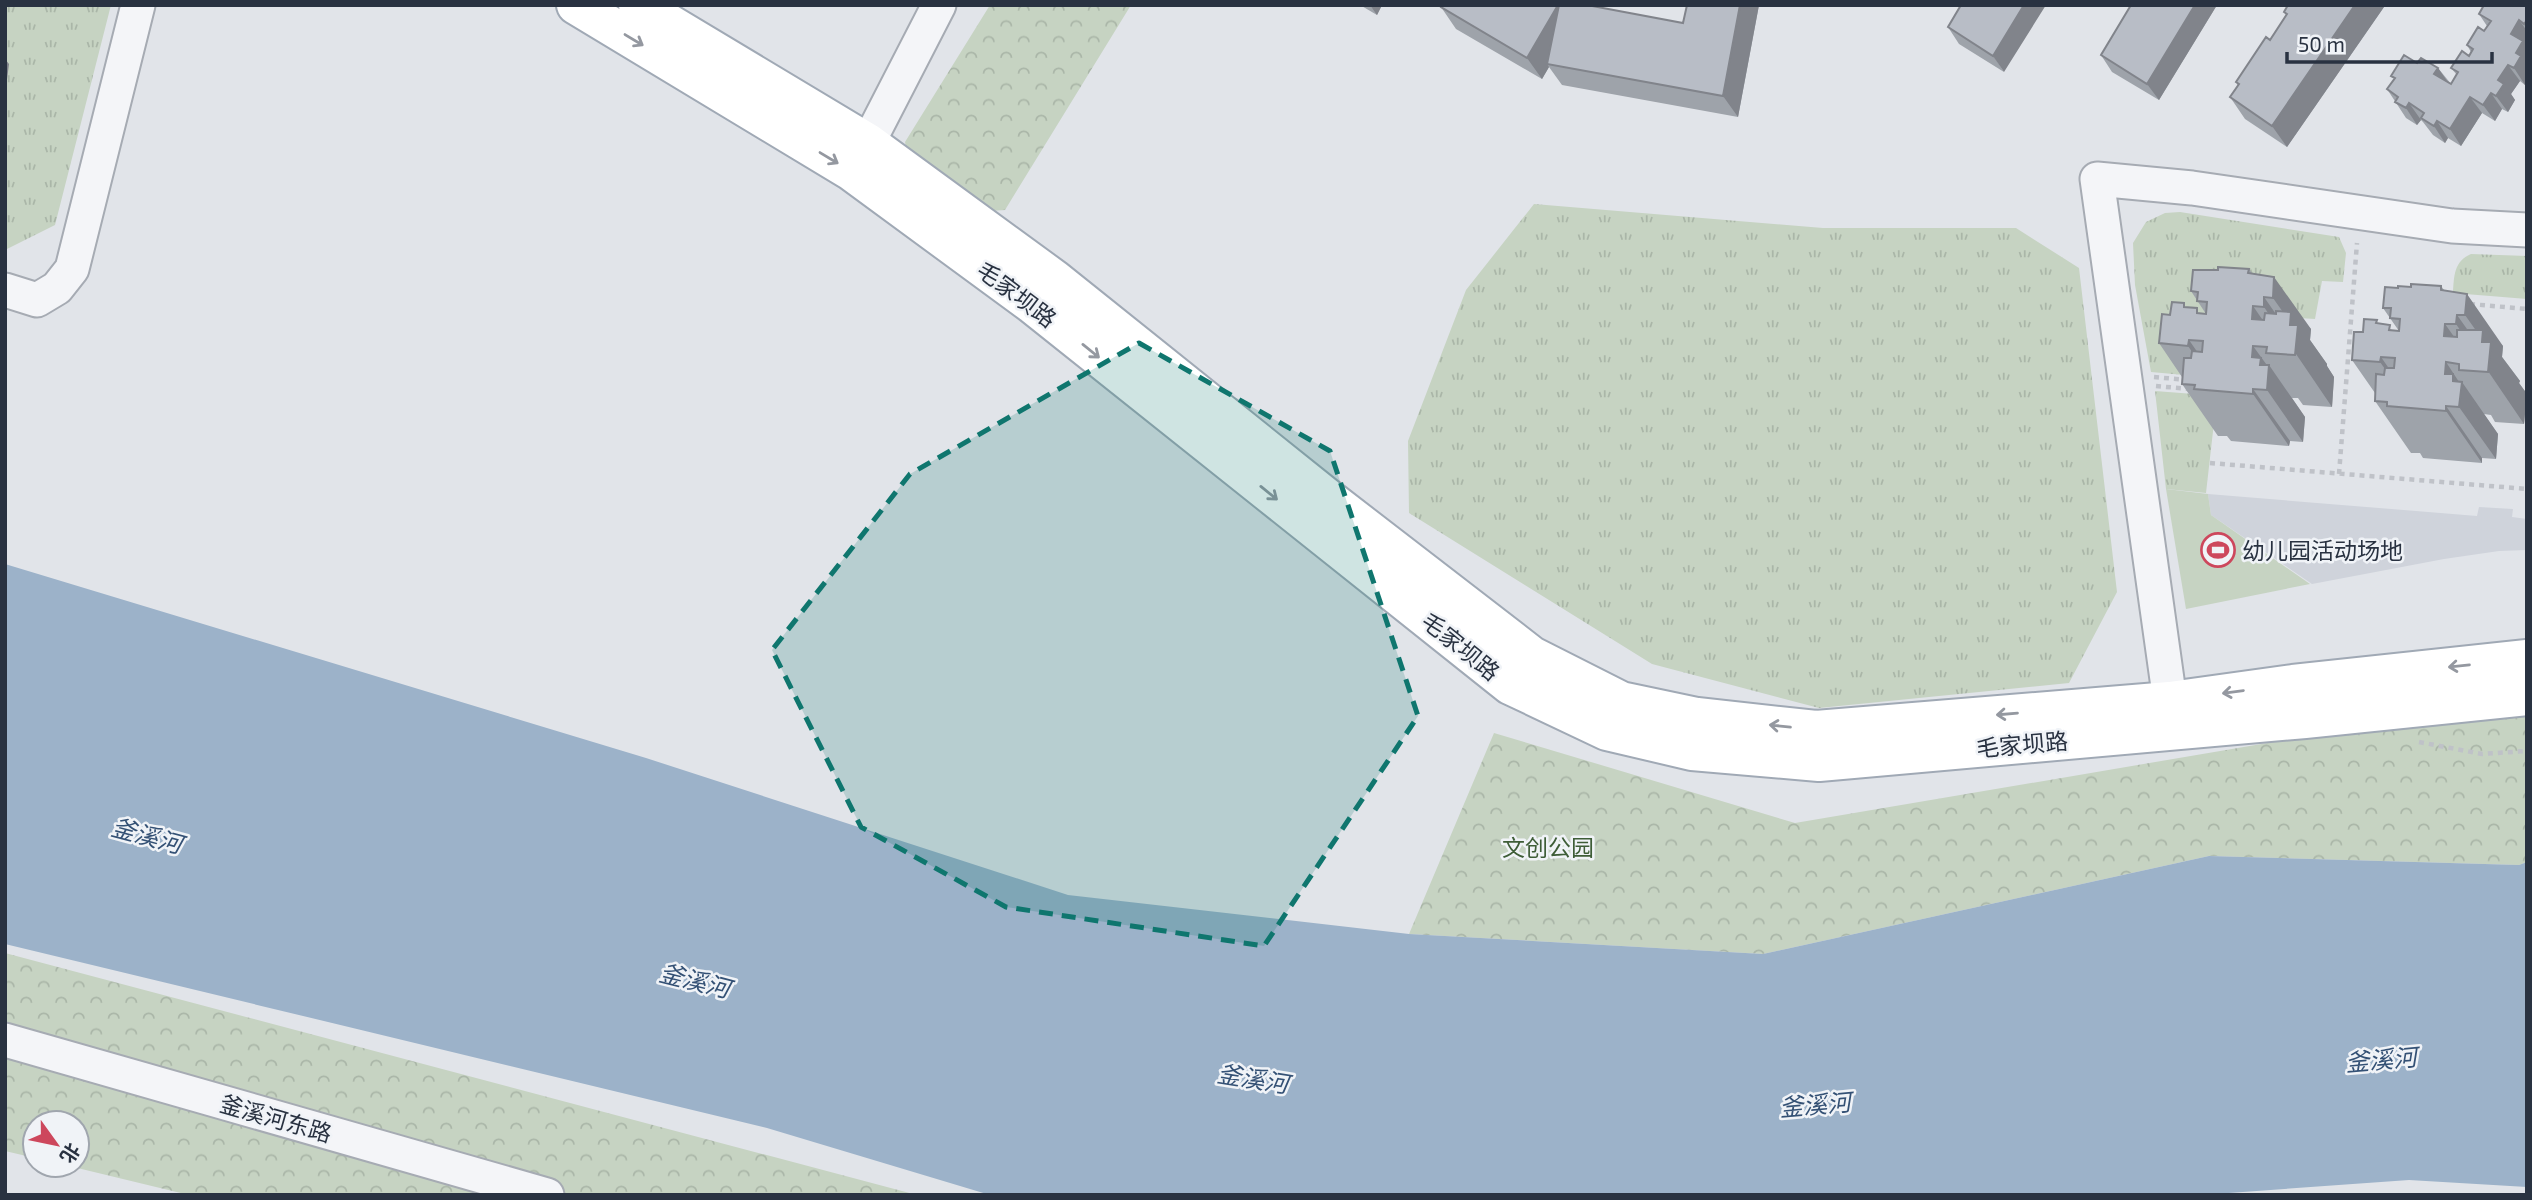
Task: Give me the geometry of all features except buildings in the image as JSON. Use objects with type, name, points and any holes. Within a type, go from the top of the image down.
[{"type":"main road","name":"毛家坝路","points":[[576,5],[850,171],[1032,304],[1510,685],[1607,731],[1692,751],[1819,762],[2305,719],[2527,696]]},
{"type":"main road","name":"毛家坝路","points":[[638,5],[868,143],[1054,279],[1326,497],[1532,656],[1622,701],[1698,717],[1816,730],[2170,701],[2293,684],[2527,659]]},
{"type":"street","points":[[5,290],[37,300],[57,288],[72,269],[138,5]]},
{"type":"street","points":[[868,143],[939,5]]},
{"type":"street","points":[[2170,701],[2097,179],[2192,188],[2452,226],[2527,230]]},
{"type":"street","name":"釜溪河东路","points":[[5,1040],[547,1195]]},
{"type":"path","points":[[2339,474],[2359,214]]},
{"type":"path","points":[[2462,303],[2527,309]]},
{"type":"path","points":[[2151,377],[2195,381]]},
{"type":"path","points":[[2152,385],[2194,390]]},
{"type":"path","points":[[2210,463],[2527,489]]},
{"type":"highlighted area","points":[[1139,343],[1330,451],[1418,716],[1264,946],[1006,907],[861,827],[772,650],[910,474]]},
{"type":"shaded area","points":[[2208,494],[2477,516],[2479,507],[2513,509],[2512,517],[2527,519],[2527,550],[2444,559],[2312,584],[2211,515]]},
{"type":"green space","points":[[5,5],[111,5],[55,225],[5,250]]},
{"type":"green space","points":[[990,5],[1131,5],[1005,210],[990,211],[908,158],[905,142]]},
{"type":"green space","points":[[1534,204],[1823,228],[2016,228],[2079,268],[2117,592],[2069,683],[1819,708],[1652,664],[1409,513],[1408,441],[1466,290]]},
{"type":"green space","points":[[2180,212],[2339,237],[2346,253],[2343,282],[2322,281],[2315,319],[2205,312],[2195,376],[2151,372],[2135,285],[2133,243],[2146,222],[2165,213]]},
{"type":"green space","points":[[2471,254],[2527,256],[2527,299],[2453,293],[2458,265]]},
{"type":"green space","points":[[2155,391],[2194,394],[2216,405],[2206,493],[2166,489]]},
{"type":"green space","name":"幼儿园活动场地","points":[[2166,489],[2208,494],[2211,515],[2310,584],[2186,609]]},
{"type":"green space","name":"文创公园","points":[[2527,716],[2527,862],[2519,865],[2209,856],[1763,954],[1409,934],[1494,733],[1795,823],[2303,737]]},
{"type":"green space","points":[[5,953],[917,1195],[189,1195],[91,1171],[91,1109],[21,1109],[21,1155],[5,1151]]},
{"type":"water","name":"釜溪河","points":[[5,564],[646,758],[1068,895],[1409,934],[1763,954],[2209,856],[2519,865],[2527,862],[2527,1187],[2409,1180],[2201,1195],[990,1195],[767,1128],[5,944]]},
{"type":"place","name":"幼儿园活动场地","points":[[2218,550]]}]
